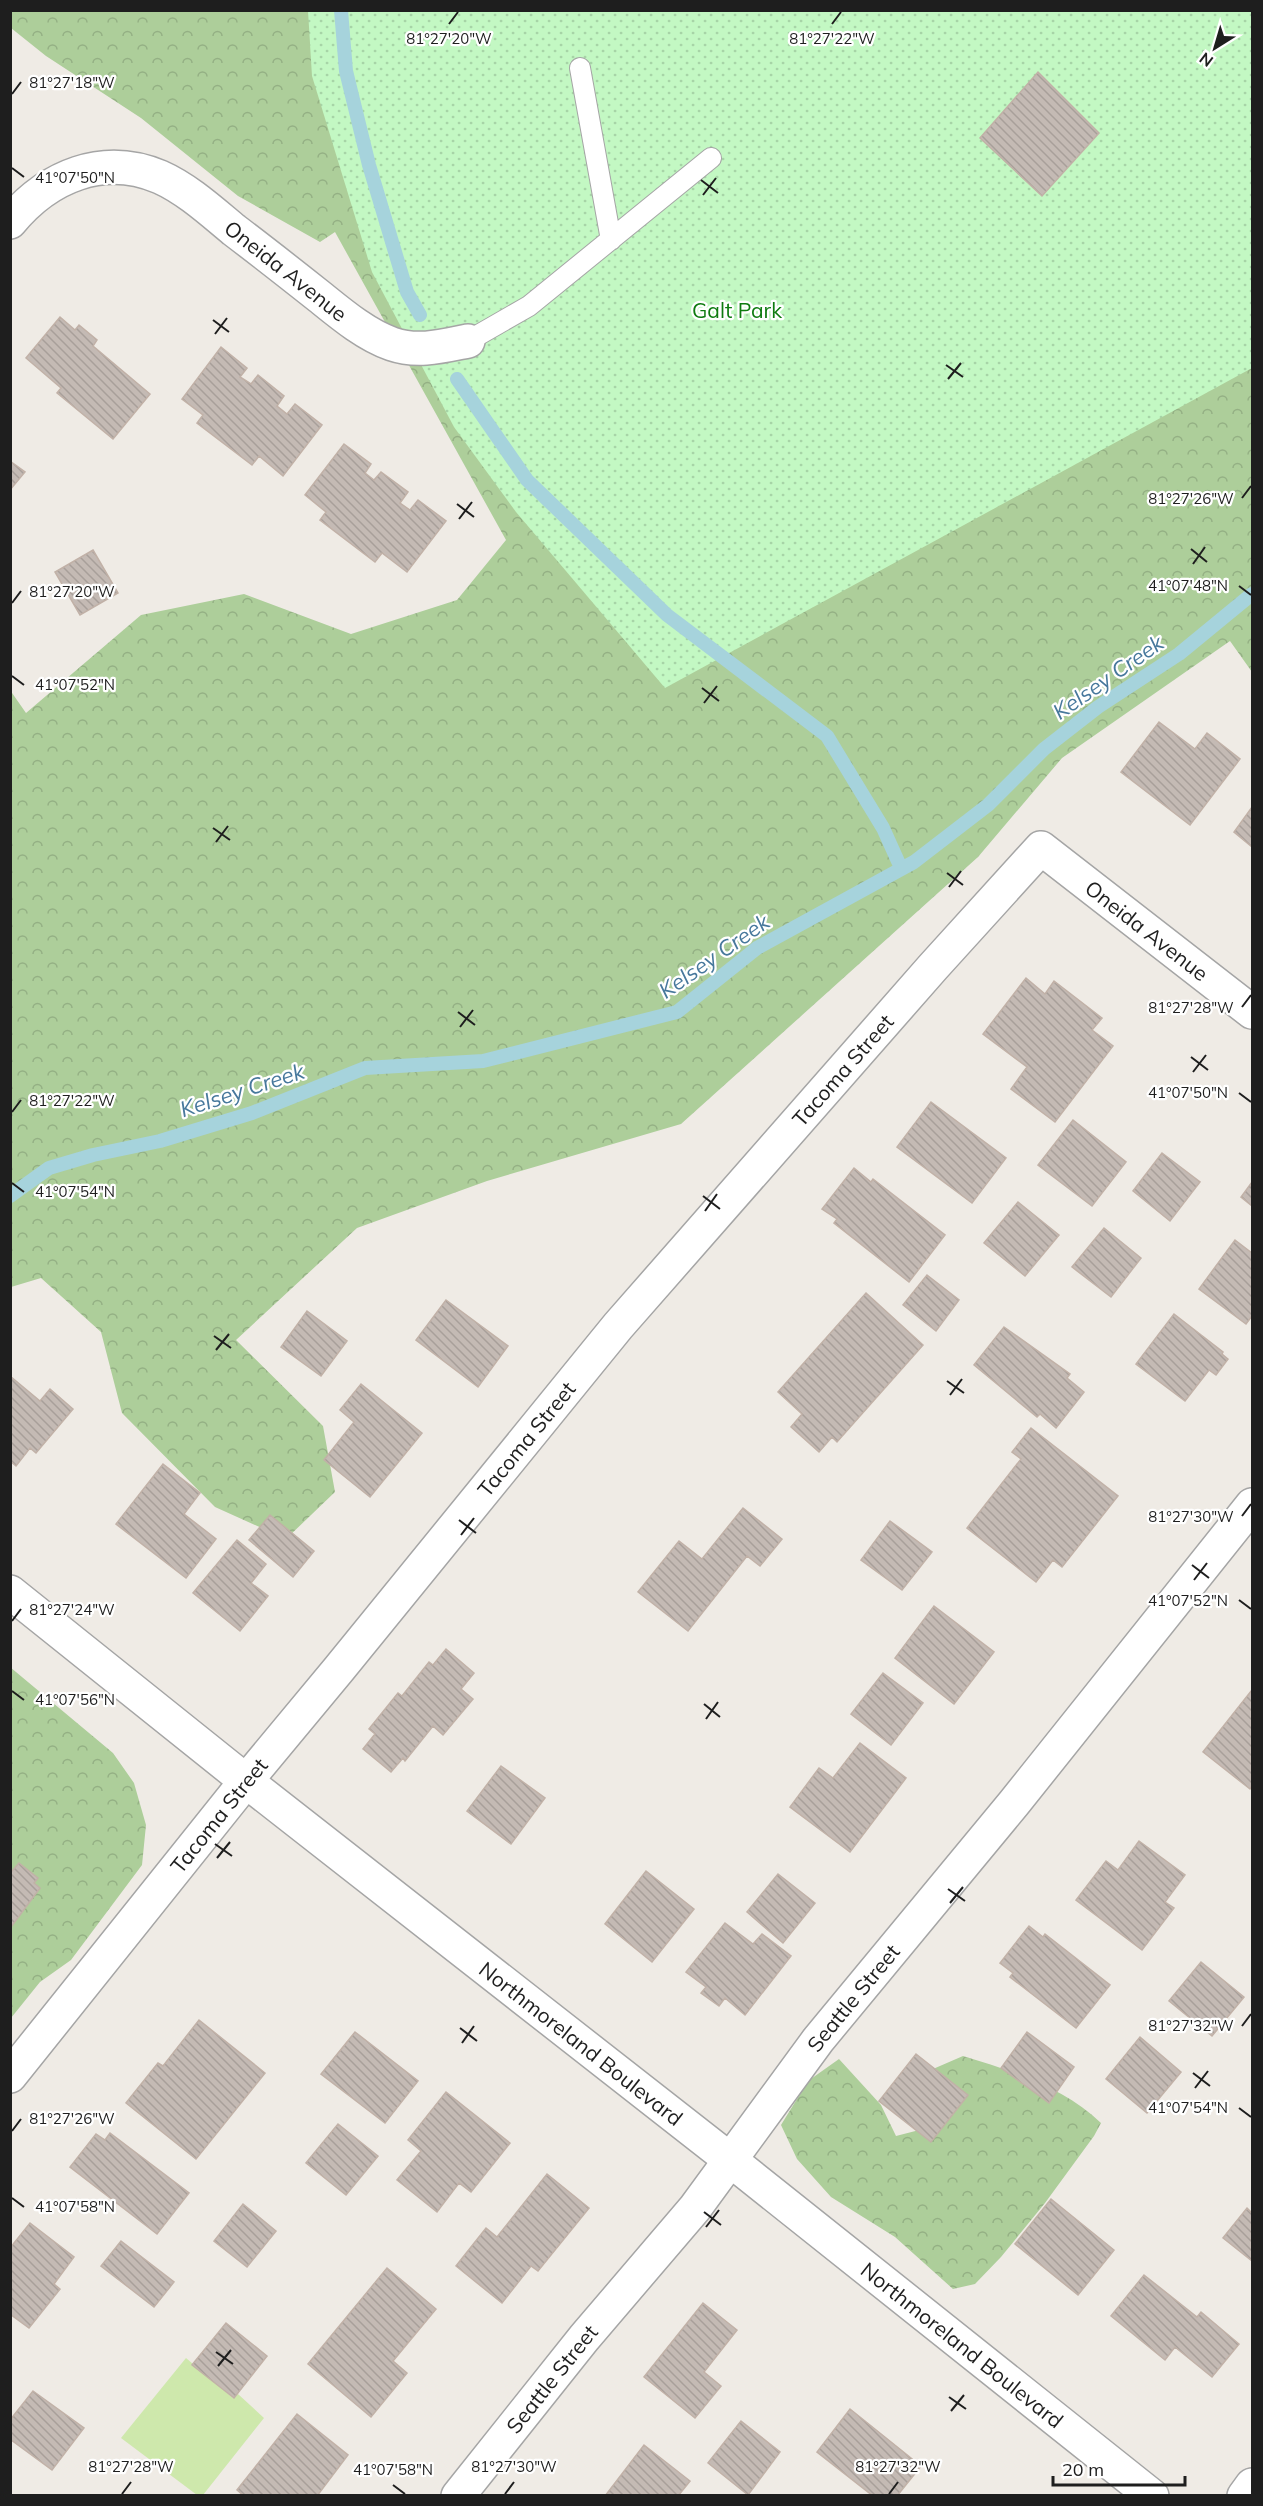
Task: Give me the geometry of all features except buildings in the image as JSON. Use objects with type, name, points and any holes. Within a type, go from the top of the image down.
[{"type":"street","name":"Oneida Avenue","points":[[10,222],[44,190],[78,171],[112,165],[159,177],[188,194],[366,331],[393,344],[428,349],[468,341]]},
{"type":"street","name":"Oneida Avenue","points":[[1041,848],[1252,1012]]},
{"type":"street","name":"Tacoma Street","points":[[10,2076],[498,1470],[618,1326],[933,967],[1041,848]]},
{"type":"street","name":"Seattle Street","points":[[458,2496],[584,2338],[695,2208],[819,2040],[1014,1803],[1252,1505]]},
{"type":"street","name":"Northmoreland Boulevard","points":[[10,1592],[1152,2496]]},
{"type":"street","points":[[1244,2496],[1252,2485]]},
{"type":"lane","points":[[580,68],[611,240]]},
{"type":"lane","points":[[468,341],[529,306],[711,158]]},
{"type":"green space","points":[[11,11],[1252,11],[1252,672],[1230,641],[1062,758],[978,857],[681,1124],[487,1181],[357,1228],[236,1340],[323,1426],[335,1492],[286,1539],[215,1507],[122,1413],[101,1332],[41,1278],[11,1287],[10,690],[26,713],[141,615],[244,594],[351,634],[457,600],[506,540],[335,232],[320,242],[238,196],[141,118],[46,56],[11,28]]},
{"type":"green space","name":"Galt Park","points":[[308,11],[1252,11],[1252,368],[665,688],[516,512],[454,427],[372,272],[312,76]]},
{"type":"green space","points":[[10,1667],[113,1753],[134,1783],[146,1825],[142,1865],[71,1960],[40,1982],[11,2018]]},
{"type":"green space","points":[[963,2056],[1018,2074],[1054,2090],[1071,2099],[1101,2123],[1045,2203],[1001,2257],[975,2284],[953,2289],[895,2237],[831,2197],[797,2159],[781,2125],[808,2081],[839,2059],[881,2105],[896,2136],[927,2128],[933,2069]]},
{"type":"green space","points":[[186,2358],[233,2398],[238,2394],[264,2418],[203,2495],[197,2495],[121,2438]]},
{"type":"waterway","points":[[341,10],[346,71],[369,165],[407,292],[420,315]]},
{"type":"waterway","points":[[457,379],[527,480],[667,615],[827,736],[883,828],[901,868]]},
{"type":"waterway","name":"Kelsey Creek","points":[[10,1196],[49,1168],[93,1155],[160,1141],[252,1113],[365,1068],[483,1061],[677,1012],[757,948],[914,862],[988,805],[1044,749],[1098,707],[1179,654],[1252,594]]}]
